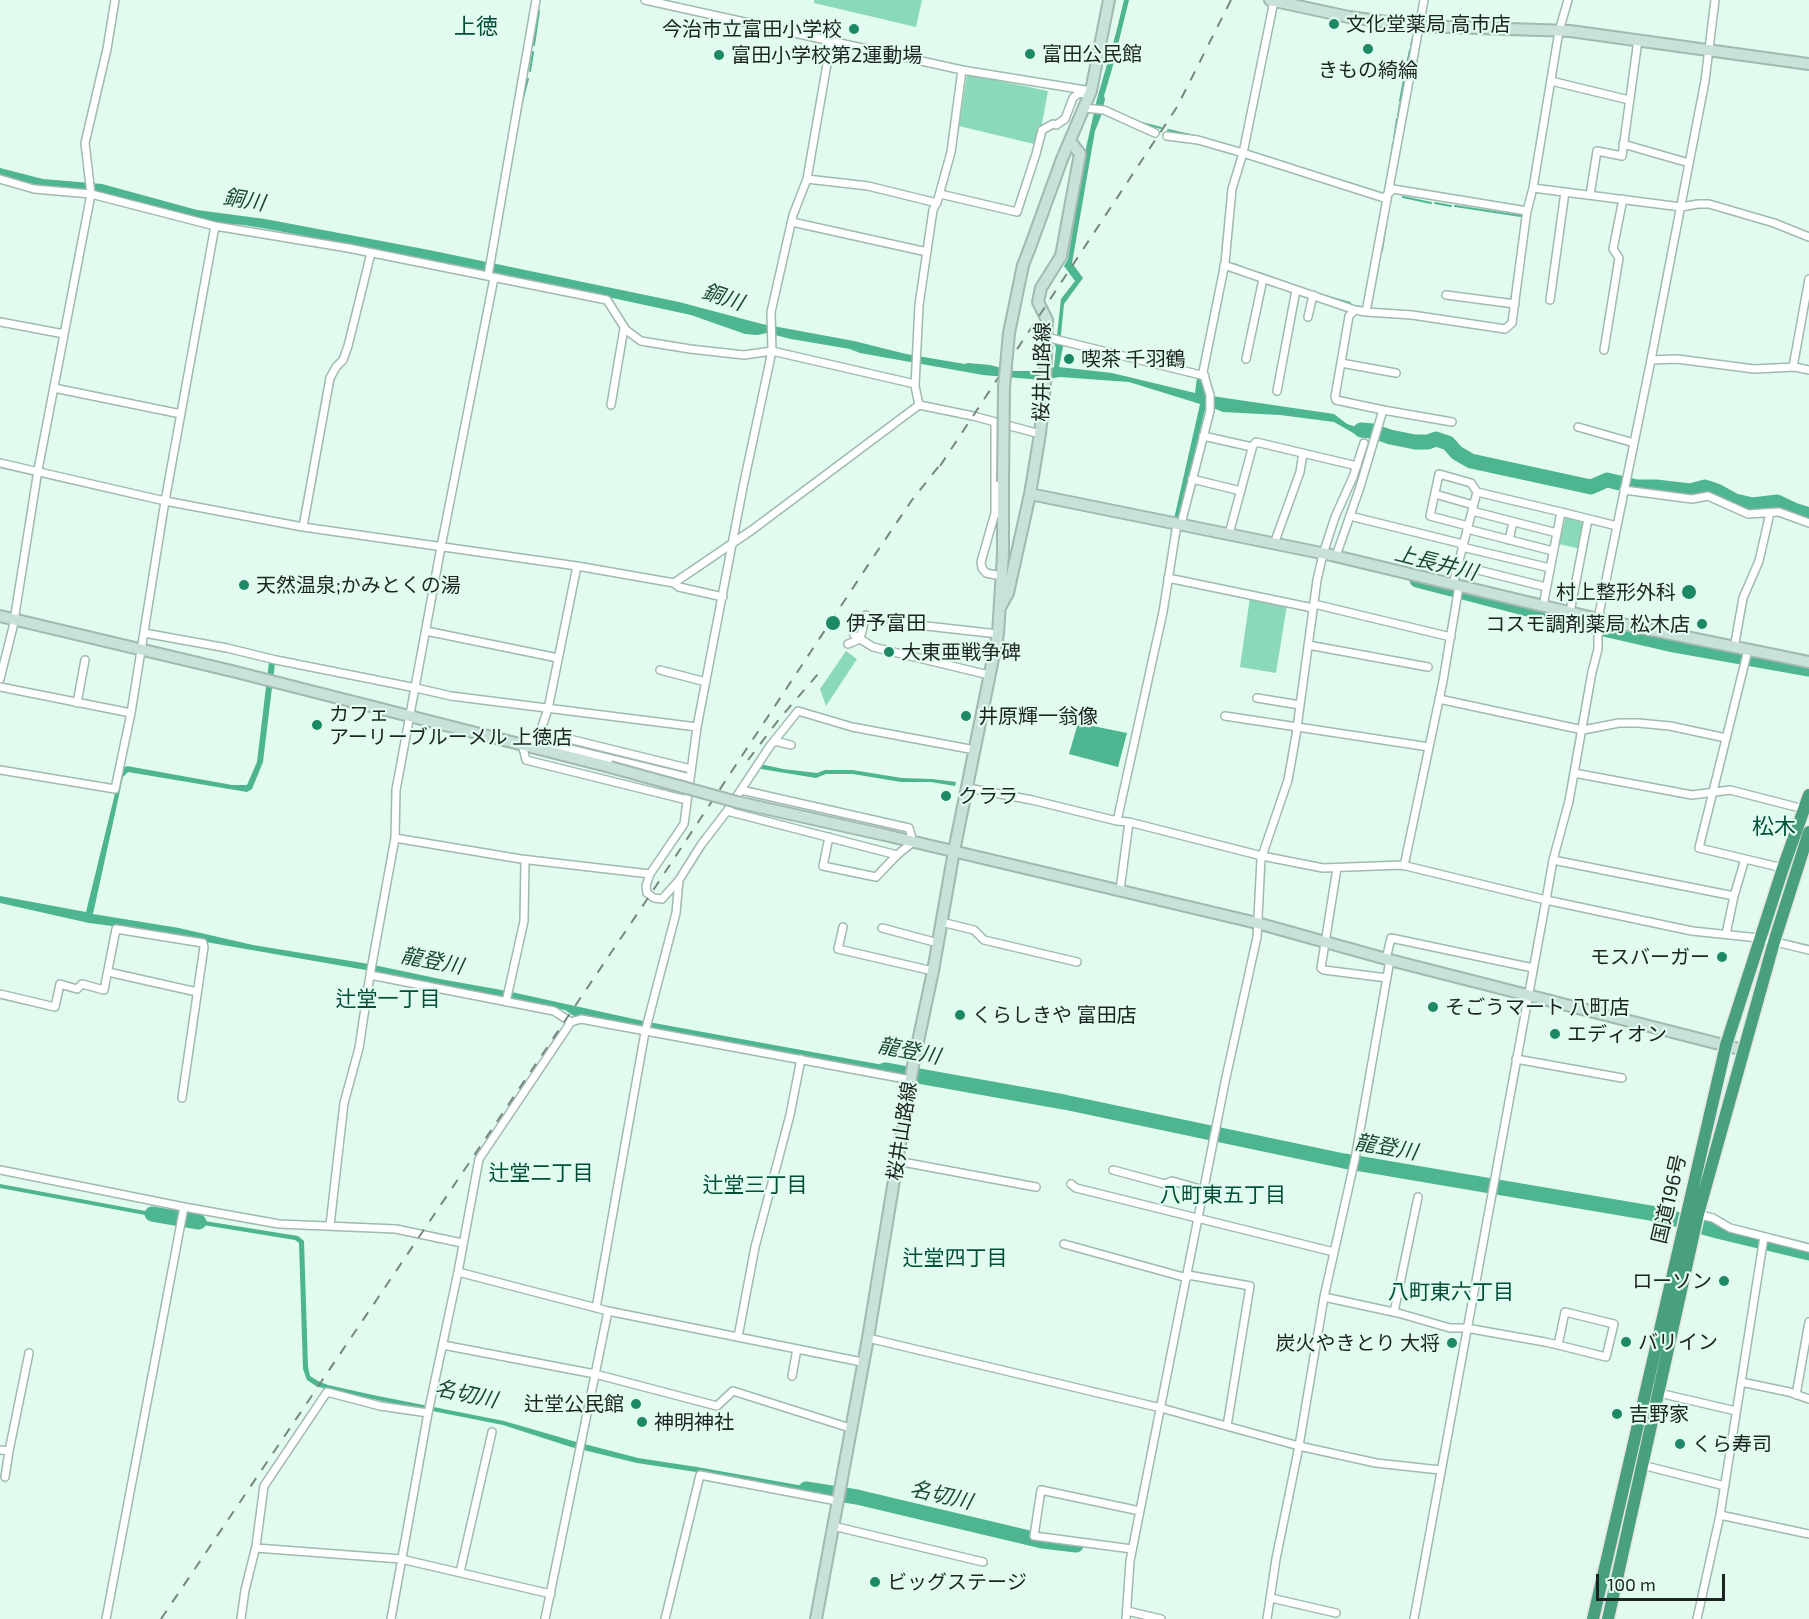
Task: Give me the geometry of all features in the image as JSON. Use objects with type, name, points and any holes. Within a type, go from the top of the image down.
[{"type":"highway","name":"国道196号","points":[[1593,1619],[1688,1232],[1726,1045],[1759,938],[1809,795]]},
{"type":"highway","name":"国道196号","points":[[1692,1214],[1809,832]]},
{"type":"highway","name":"国道196号","points":[[1608,1619],[1659,1393],[1688,1232]]},
{"type":"street","points":[[0,679],[14,620],[38,471],[92,194],[85,143],[107,49],[115,0]]},
{"type":"street","points":[[330,1225],[344,1103],[359,1048],[395,838],[396,790],[491,277],[536,0]]},
{"type":"street","points":[[645,0],[683,4],[774,30],[962,70],[1090,93]]},
{"type":"street","name":"桜井山路線","points":[[816,1619],[868,1338],[911,1080],[998,634],[1004,526],[1004,387],[1009,333],[1023,265],[1062,159],[1090,93],[1109,0]]},
{"type":"street","points":[[1117,821],[1163,612],[1179,524],[1210,411],[1210,395],[1203,372],[1224,265],[1232,189],[1242,153],[1272,0],[1349,17],[1418,26],[1559,31],[1809,64]]},
{"type":"street","points":[[1366,312],[1424,0]]},
{"type":"street","points":[[1224,265],[1355,310],[1412,315],[1505,329],[1512,323],[1527,210],[1533,188],[1559,31],[1568,0]]},
{"type":"street","points":[[1414,1619],[1528,994],[1598,649],[1598,619],[1705,81],[1715,0]]},
{"type":"street","points":[[1590,195],[1597,151],[1622,156],[1638,40]]},
{"type":"street","points":[[831,41],[807,179],[792,222],[771,312],[772,351],[743,487],[697,727],[684,824],[650,874],[646,886],[647,892],[654,898],[662,899],[679,880],[774,741],[798,711],[852,727],[975,750]]},
{"type":"street","points":[[919,405],[915,384],[919,305],[933,210],[940,194],[951,152],[962,70]]},
{"type":"street","points":[[1551,81],[1629,100]]},
{"type":"street","points":[[940,194],[1017,212],[1042,130],[1065,119],[1073,98],[1079,93],[1090,93]]},
{"type":"street","points":[[1084,108],[1104,110],[1155,133]]},
{"type":"street","points":[[1167,136],[1198,140],[1384,198],[1393,189],[1527,210]]},
{"type":"street","name":"桜井山路線","points":[[999,609],[1008,593],[1030,494],[1040,434],[1045,385],[1047,320],[1038,302],[1041,288],[1061,256],[1080,154],[1071,142]]},
{"type":"street","points":[[1623,144],[1689,164]]},
{"type":"street","points":[[0,179],[34,189],[92,194],[215,226],[371,253],[607,300],[624,328],[641,341],[744,355],[772,351],[915,384]]},
{"type":"street","points":[[807,179],[868,186],[937,203]]},
{"type":"street","points":[[1533,188],[1681,207],[1709,204],[1765,220],[1809,237]]},
{"type":"street","points":[[1550,300],[1565,192]]},
{"type":"street","points":[[1604,350],[1619,258],[1613,249],[1623,199]]},
{"type":"street","points":[[792,222],[927,252]]},
{"type":"street","points":[[0,770],[115,789],[131,713],[165,501],[215,226]]},
{"type":"street","points":[[303,527],[330,378],[343,360],[348,346],[371,253]]},
{"type":"street","points":[[1246,359],[1263,279]]},
{"type":"street","points":[[1793,367],[1805,324],[1809,279]]},
{"type":"street","points":[[1277,391],[1296,290]]},
{"type":"street","points":[[1308,316],[1313,295]]},
{"type":"street","points":[[1446,295],[1515,304]]},
{"type":"street","points":[[1355,310],[1349,316],[1336,400],[1452,422]]},
{"type":"street","points":[[0,322],[64,334]]},
{"type":"street","points":[[611,405],[624,328]]},
{"type":"street","points":[[1046,336],[1205,376]]},
{"type":"street","points":[[1651,360],[1677,359],[1754,369],[1793,367],[1809,370]]},
{"type":"street","points":[[1341,363],[1396,373]]},
{"type":"street","points":[[54,388],[181,414]]},
{"type":"street","points":[[674,583],[734,543],[919,405],[1040,434]]},
{"type":"street","points":[[1336,556],[1383,410]]},
{"type":"street","points":[[995,422],[996,513],[981,562],[986,573],[1001,576]]},
{"type":"street","points":[[1578,427],[1634,443]]},
{"type":"street","points":[[1203,436],[1251,447],[1256,442],[1357,466]]},
{"type":"street","points":[[1126,1619],[1132,1548],[1225,1082],[1257,937],[1263,856],[1288,780],[1313,606],[1323,554],[1364,443]]},
{"type":"street","points":[[1229,534],[1253,445]]},
{"type":"street","points":[[1274,543],[1300,472],[1303,453]]},
{"type":"street","points":[[0,463],[165,501],[303,527],[577,566],[674,583],[679,587],[723,597]]},
{"type":"street","points":[[1553,551],[1430,516],[1439,474],[1471,483],[1477,492],[1617,526]]},
{"type":"street","points":[[1192,479],[1240,491]]},
{"type":"street","points":[[1624,490],[1692,499],[1708,495],[1748,514],[1779,512],[1809,523]]},
{"type":"street","points":[[1404,866],[1439,699],[1450,637],[1458,565],[1477,492]]},
{"type":"street","points":[[1030,494],[1336,556],[1598,619],[1809,662]]},
{"type":"street","points":[[1435,494],[1513,522],[1557,533]]},
{"type":"street","points":[[1543,606],[1561,512]]},
{"type":"street","points":[[1734,648],[1743,598],[1760,561],[1770,513]]},
{"type":"street","points":[[1350,516],[1550,568]]},
{"type":"street","points":[[1570,612],[1588,519]]},
{"type":"street","points":[[1509,540],[1513,522]]},
{"type":"street","points":[[1458,565],[1546,587]]},
{"type":"street","points":[[537,741],[548,709],[577,566]]},
{"type":"street","points":[[1168,578],[1313,606],[1450,637]]},
{"type":"street","points":[[848,644],[857,637],[866,615]]},
{"type":"street","points":[[0,616],[232,671],[522,744],[737,802],[1257,923],[1388,960],[1743,1050]]},
{"type":"street","points":[[891,622],[998,634]]},
{"type":"street","points":[[426,631],[558,658]]},
{"type":"street","points":[[144,633],[227,648],[451,696],[697,727]]},
{"type":"street","points":[[857,637],[873,647],[989,675]]},
{"type":"street","points":[[1308,645],[1428,667]]},
{"type":"street","points":[[1748,651],[1700,848],[1783,868]]},
{"type":"street","points":[[77,703],[86,660]]},
{"type":"street","points":[[660,670],[706,682]]},
{"type":"street","points":[[0,687],[131,713]]},
{"type":"street","points":[[1257,698],[1300,705]]},
{"type":"street","points":[[1439,699],[1582,730],[1619,723],[1638,723],[1670,726],[1726,738]]},
{"type":"street","points":[[1225,716],[1429,747]]},
{"type":"street","points":[[541,732],[691,769]]},
{"type":"street","points":[[522,744],[529,740],[537,741],[690,778]]},
{"type":"street","points":[[774,741],[791,745]]},
{"type":"street","points":[[522,744],[526,760],[687,800]]},
{"type":"street","points":[[1574,773],[1692,795],[1730,790],[1804,809]]},
{"type":"street","points":[[968,788],[1032,800],[1263,856],[1323,868],[1404,866],[1546,900],[1692,931],[1759,938],[1809,950]]},
{"type":"street","points":[[741,790],[909,828],[913,842]]},
{"type":"street","points":[[727,811],[897,855]]},
{"type":"street","points":[[1120,890],[1129,822]]},
{"type":"street","points":[[829,837],[824,867],[876,877],[913,842]]},
{"type":"street","points":[[395,838],[525,860],[650,874]]},
{"type":"street","points":[[1726,934],[1745,859]]},
{"type":"street","points":[[506,1002],[524,921],[525,860]]},
{"type":"street","points":[[1554,860],[1734,896]]},
{"type":"street","points":[[1337,868],[1321,968],[1387,978]]},
{"type":"street","points":[[596,1308],[645,1032],[676,913],[679,880]]},
{"type":"street","points":[[941,922],[974,930],[984,940],[1077,962]]},
{"type":"street","points":[[843,927],[838,949],[933,971]]},
{"type":"street","points":[[882,928],[938,943]]},
{"type":"street","points":[[0,994],[55,1006],[60,984],[77,989],[82,984],[104,990],[116,929],[203,943],[182,1098]]},
{"type":"street","points":[[1267,1619],[1324,1297],[1355,1159],[1387,978],[1391,938],[1533,968]]},
{"type":"street","points":[[108,972],[197,992]]},
{"type":"street","points":[[370,975],[554,1011],[571,1022]]},
{"type":"street","points":[[390,1619],[428,1413],[479,1159],[571,1022],[581,1019],[645,1032],[669,1034],[911,1080]]},
{"type":"street","points":[[738,1337],[755,1247],[790,1114],[801,1059]]},
{"type":"street","points":[[1516,1059],[1622,1078]]},
{"type":"street","points":[[897,1161],[1036,1187]]},
{"type":"street","points":[[0,1170],[279,1224],[396,1229],[462,1243]]},
{"type":"street","points":[[1113,1170],[1165,1184],[1172,1181],[1204,1190]]},
{"type":"street","points":[[1071,1184],[1076,1188],[1334,1252]]},
{"type":"street","points":[[1394,1312],[1418,1197]]},
{"type":"street","points":[[106,1619],[184,1207]]},
{"type":"street","points":[[1692,1214],[1713,1218],[1730,1228],[1809,1248]]},
{"type":"street","points":[[1696,1619],[1720,1515],[1764,1237]]},
{"type":"street","points":[[1064,1244],[1187,1276],[1250,1286],[1227,1426]]},
{"type":"street","points":[[458,1272],[608,1311],[862,1362]]},
{"type":"street","points":[[1324,1297],[1394,1312],[1450,1328],[1466,1328],[1558,1345],[1606,1357],[1614,1324],[1565,1312],[1558,1345]]},
{"type":"street","points":[[545,1619],[608,1311]]},
{"type":"street","points":[[1796,1395],[1809,1322]]},
{"type":"street","points":[[868,1338],[1161,1408],[1299,1446],[1376,1463],[1440,1470]]},
{"type":"street","points":[[443,1345],[595,1374],[717,1406],[733,1391],[850,1428]]},
{"type":"street","points":[[792,1376],[797,1349]]},
{"type":"street","points":[[4,1477],[29,1353]]},
{"type":"street","points":[[1741,1382],[1809,1400]]},
{"type":"street","points":[[241,1619],[245,1590],[256,1548],[264,1486],[327,1392],[380,1406],[428,1413]]},
{"type":"street","points":[[1659,1393],[1736,1411]]},
{"type":"street","points":[[460,1572],[492,1432]]},
{"type":"street","points":[[0,1449],[9,1451]]},
{"type":"street","points":[[1642,1465],[1725,1486]]},
{"type":"street","points":[[665,1619],[700,1475],[837,1501]]},
{"type":"street","points":[[1132,1548],[1034,1536],[1041,1490],[1140,1511]]},
{"type":"street","points":[[1720,1515],[1809,1534]]},
{"type":"street","points":[[832,1526],[983,1562]]},
{"type":"street","points":[[256,1548],[402,1559],[550,1594]]},
{"type":"street","points":[[1271,1598],[1336,1613]]},
{"type":"street","points":[[1127,1611],[1161,1619]]},
{"type":"shaded area","points":[[814,0],[922,0],[916,27],[814,3]]},
{"type":"shaded area","points":[[1124,0],[1129,0],[1101,116],[1095,131],[1072,263],[1083,278],[1064,304],[1061,335],[1063,347],[1059,367],[1112,373],[1195,393],[1197,378],[1202,378],[1205,395],[1334,414],[1347,424],[1363,429],[1374,427],[1373,435],[1355,434],[1334,422],[1280,415],[1223,412],[1206,405],[1180,517],[1174,519],[1200,404],[1129,382],[1060,377],[1042,380],[983,375],[860,353],[850,349],[767,333],[745,334],[691,315],[483,270],[268,229],[218,223],[99,192],[37,186],[0,176],[0,168],[43,179],[102,184],[197,210],[265,219],[429,250],[679,302],[762,324],[854,341],[906,354],[965,364],[990,365],[1014,371],[1050,370],[1054,367],[1056,348],[1054,342],[1057,335],[1061,299],[1075,281],[1064,266],[1068,259],[1086,148]]},
{"type":"shaded area","points":[[967,74],[1048,91],[1038,145],[959,126]]},
{"type":"shaded area","points":[[1566,515],[1585,520],[1581,549],[1559,544]]},
{"type":"shaded area","points":[[1250,597],[1287,605],[1276,673],[1240,667]]},
{"type":"shaded area","points":[[846,651],[857,659],[826,706],[820,689]]},
{"type":"shaded area","points":[[269,662],[275,663],[263,762],[252,789],[247,792],[128,772],[123,777],[93,914],[179,928],[253,945],[369,964],[643,1021],[905,1069],[905,1077],[594,1017],[574,1016],[565,1010],[383,973],[89,923],[0,903],[0,896],[86,912],[121,769],[127,766],[232,785],[247,785],[257,762]]},
{"type":"shaded area","points":[[1078,723],[1127,733],[1118,767],[1069,754]]},
{"type":"shaded area","points":[[760,764],[817,773],[825,770],[852,770],[902,778],[956,782],[955,786],[931,782],[901,782],[853,774],[826,774],[816,778],[761,769],[758,768]]},
{"type":"shaded area","points":[[0,1184],[172,1216],[172,1220],[0,1188]]},
{"type":"shaded area","points":[[186,1218],[298,1236],[304,1241],[308,1367],[310,1376],[318,1381],[373,1395],[504,1421],[638,1458],[826,1490],[825,1495],[637,1463],[571,1447],[503,1425],[316,1386],[307,1380],[303,1369],[299,1243],[295,1240],[185,1222]]},
{"type":"waterway","points":[[534,45],[539,11]]},
{"type":"waterway","points":[[1411,45],[1414,34]]},
{"type":"waterway","points":[[1406,68],[1410,50]]},
{"type":"waterway","points":[[530,71],[533,52]]},
{"type":"waterway","points":[[1400,101],[1405,74]]},
{"type":"waterway","points":[[522,102],[528,79]]},
{"type":"waterway","points":[[1398,116],[1400,104]]},
{"type":"waterway","points":[[519,117],[521,109]]},
{"type":"waterway","points":[[1394,139],[1397,119]]},
{"type":"waterway","points":[[515,140],[518,122]]},
{"type":"waterway","points":[[1138,122],[1161,128]]},
{"type":"waterway","points":[[1168,130],[1199,137]]},
{"type":"waterway","points":[[1390,165],[1393,143]]},
{"type":"waterway","points":[[1330,177],[1381,193]]},
{"type":"waterway","points":[[1403,197],[1431,203]]},
{"type":"waterway","points":[[1435,203],[1451,206]]},
{"type":"waterway","points":[[1455,206],[1521,216]]},
{"type":"waterway","points":[[1382,250],[1388,211]]},
{"type":"waterway","points":[[1373,294],[1380,254]]},
{"type":"waterway","points":[[1234,264],[1248,270]]},
{"type":"waterway","points":[[1259,273],[1287,283]]},
{"type":"waterway","points":[[1298,287],[1316,293]]},
{"type":"waterway","points":[[1511,299],[1513,290]]},
{"type":"waterway","points":[[1322,295],[1350,303]]},
{"type":"waterway","points":[[1355,306],[1362,307]]},
{"type":"waterway","name":"上長井川","points":[[1361,430],[1415,442],[1428,442],[1436,439],[1448,443],[1457,453],[1471,461],[1591,487],[1607,480],[1637,487],[1690,491],[1705,487],[1735,501],[1753,505],[1777,502],[1809,515]]},
{"type":"waterway","name":"上長井川","points":[[1417,580],[1669,644],[1809,669]]},
{"type":"waterway","name":"龍登川","points":[[885,1070],[1064,1102],[1344,1161],[1662,1215],[1809,1253]]},
{"type":"waterway","name":"名切川","points":[[152,1214],[199,1222]]},
{"type":"waterway","name":"名切川","points":[[806,1489],[857,1497],[1042,1541],[1076,1545]]},
{"type":"railway","points":[[940,466],[1177,107],[1231,0]]},
{"type":"railway","points":[[161,1619],[650,895],[874,556],[912,500],[943,461]]},
{"type":"railway","points":[[748,760],[818,674]]},
{"type":"place","name":"文化堂薬局 高市店","points":[[1334,24]]},
{"type":"place","name":"今治市立富田小学校","points":[[854,29]]},
{"type":"place","name":"きもの綺綸","points":[[1368,49]]},
{"type":"place","name":"富田公民館","points":[[1030,54]]},
{"type":"place","name":"富田小学校第2運動場","points":[[719,55]]},
{"type":"place","name":"喫茶 千羽鶴","points":[[1069,359]]},
{"type":"place","name":"天然温泉;かみとくの湯","points":[[244,585]]},
{"type":"place","name":"村上整形外科","points":[[1689,592]]},
{"type":"place","name":"伊予富田","points":[[833,623]]},
{"type":"place","name":"コスモ調剤薬局 松木店","points":[[1702,624]]},
{"type":"place","name":"大東亜戦争碑","points":[[889,652]]},
{"type":"place","name":"井原輝一翁像","points":[[966,716]]},
{"type":"place","name":"カフェ アーリーブルーメル 上徳店","points":[[317,725]]},
{"type":"place","name":"クララ","points":[[946,796]]},
{"type":"place","name":"モスバーガー","points":[[1722,957]]},
{"type":"place","name":"そごうマート 八町店","points":[[1433,1007]]},
{"type":"place","name":"くらしきや 富田店","points":[[960,1015]]},
{"type":"place","name":"エディオン","points":[[1555,1034]]},
{"type":"place","name":"ローソン","points":[[1724,1281]]},
{"type":"place","name":"バリイン","points":[[1626,1342]]},
{"type":"place","name":"炭火やきとり 大将","points":[[1452,1343]]},
{"type":"place","name":"辻堂公民館","points":[[636,1404]]},
{"type":"place","name":"吉野家","points":[[1617,1414]]},
{"type":"place","name":"神明神社","points":[[642,1422]]},
{"type":"place","name":"くら寿司","points":[[1680,1444]]},
{"type":"place","name":"ビッグステージ","points":[[875,1582]]},
{"type":"district","name":"上徳","points":[[476,27]]},
{"type":"district","name":"松木","points":[[1774,827]]},
{"type":"district","name":"辻堂一丁目","points":[[388,999]]},
{"type":"district","name":"辻堂二丁目","points":[[541,1173]]},
{"type":"district","name":"辻堂三丁目","points":[[755,1185]]},
{"type":"district","name":"八町東五丁目","points":[[1223,1195]]},
{"type":"district","name":"辻堂四丁目","points":[[955,1258]]},
{"type":"district","name":"八町東六丁目","points":[[1451,1292]]},
{"type":"water label","name":"銅川","points":[[244,200]]},
{"type":"water label","name":"銅川","points":[[723,297]]}]
